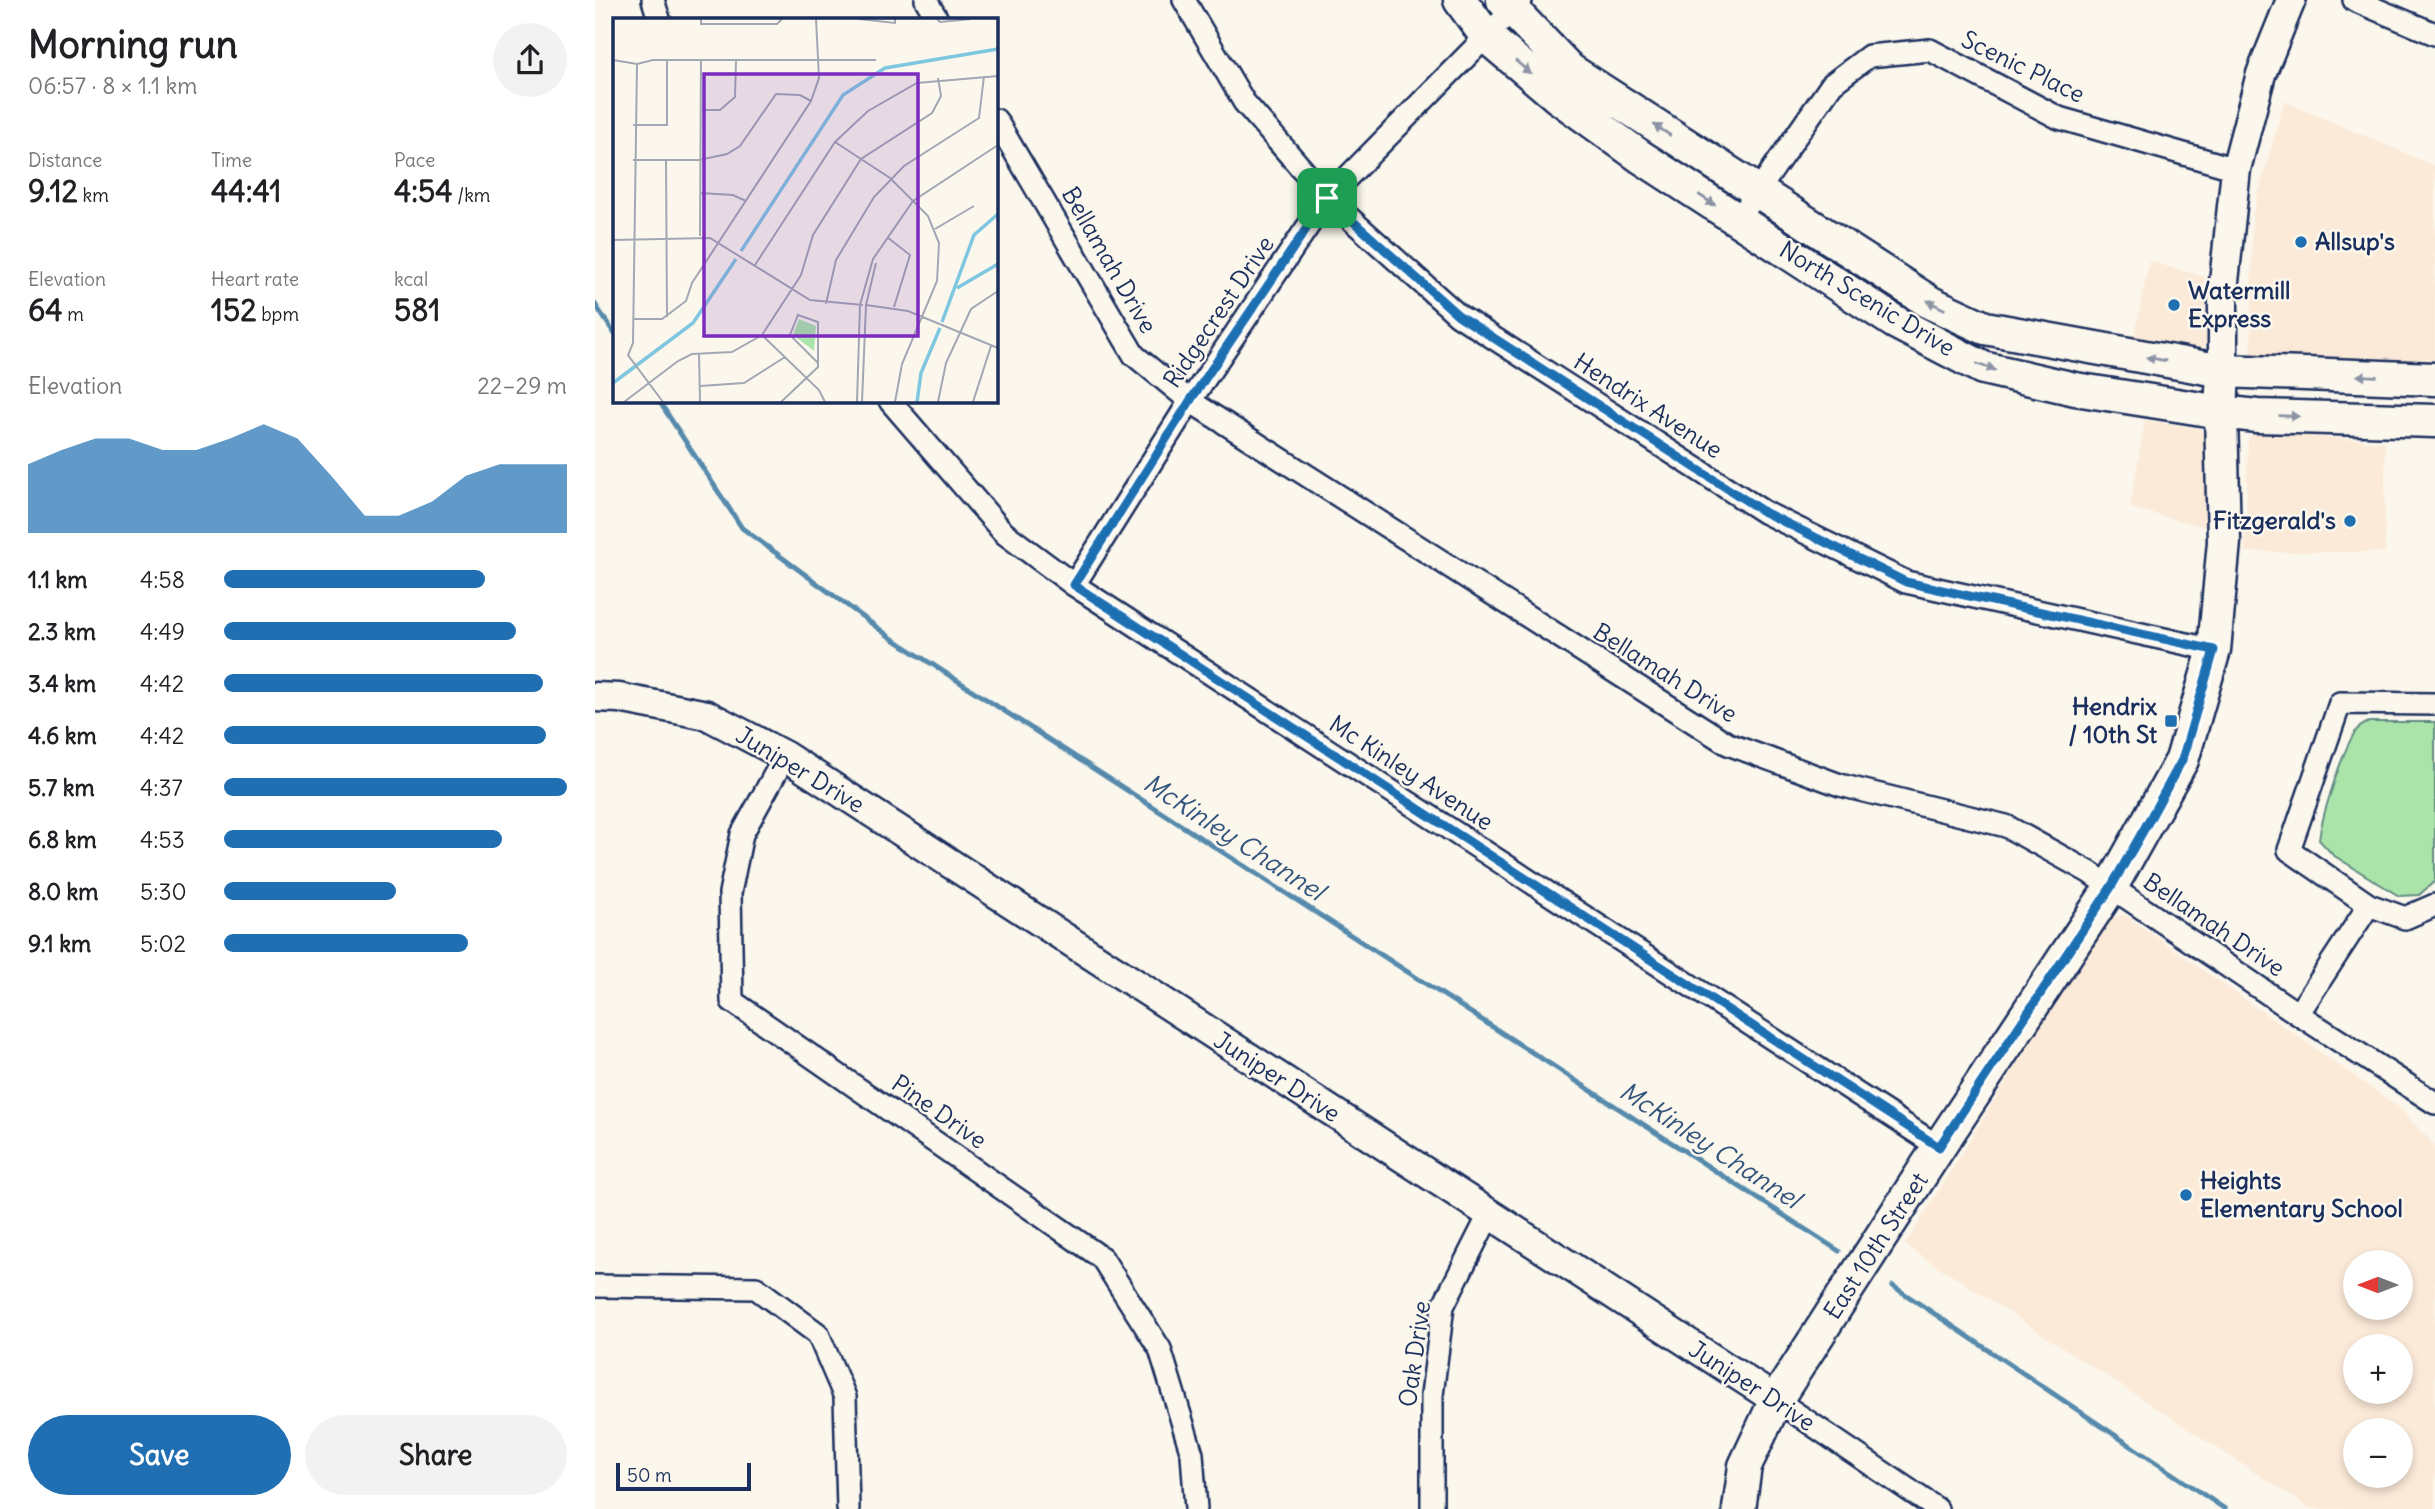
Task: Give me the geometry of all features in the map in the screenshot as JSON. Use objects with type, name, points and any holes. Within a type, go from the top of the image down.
[{"type":"main road","name":"North Scenic Drive","points":[[1460,0],[1487,37],[1558,97],[1630,150],[1895,323],[1983,368],[2075,389],[2221,412],[2435,421]]},
{"type":"main road","name":"North Scenic Drive","points":[[1512,3],[1570,70],[1931,303],[1985,328],[2223,371],[2435,379]]},
{"type":"main road","name":"East 10th Street","points":[[1739,1509],[1745,1466],[1776,1400],[2111,887],[2182,760],[2214,650],[2224,542],[2221,412],[2223,371]]},
{"type":"street","points":[[653,0],[659,18]]},
{"type":"street","points":[[926,0],[936,18]]},
{"type":"street","name":"Hendrix Avenue","points":[[1184,0],[1244,102],[1327,198],[1458,315],[1764,512],[1906,582],[2214,650]]},
{"type":"street","name":"East 10th Street","points":[[2223,371],[2223,290],[2236,169],[2261,74],[2291,0]]},
{"type":"street","points":[[2354,0],[2435,34]]},
{"type":"street","name":"Ridgecrest Drive","points":[[1074,585],[1190,401],[1327,198],[1487,37],[1512,3]]},
{"type":"street","name":"Scenic Place","points":[[1738,220],[1832,84],[1869,56],[1930,50],[2059,118],[2236,169]]},
{"type":"street","name":"Bellamah Drive","points":[[997,122],[1134,355],[1190,401],[1728,744],[1840,785],[2006,826],[2089,872],[2298,1014],[2434,1099]]},
{"type":"street","name":"Mc Kinley Avenue","points":[[891,402],[1004,533],[1074,585],[1939,1147]]},
{"type":"street","name":"Juniper Drive","points":[[595,697],[619,698],[707,715],[785,756],[1776,1400],[1937,1509]]},
{"type":"street","points":[[2435,704],[2340,703],[2289,850],[2369,905],[2405,918],[2435,905]]},
{"type":"street","name":"Pine Drive","points":[[785,756],[742,834],[730,893],[732,1001],[1102,1258],[1160,1349],[1192,1454],[1196,1509]]},
{"type":"street","points":[[2298,1014],[2369,905]]},
{"type":"street","name":"Oak Drive","points":[[1432,1509],[1432,1395],[1443,1306],[1489,1215]]},
{"type":"street","points":[[595,1286],[756,1288],[818,1334],[845,1397],[849,1509]]},
{"type":"shaded area","points":[[2284,101],[2435,166],[2435,364],[2251,357],[2252,216]]},
{"type":"shaded area","points":[[2149,261],[2205,277],[2206,345],[2196,351],[2133,343]]},
{"type":"shaded area","points":[[2145,420],[2198,428],[2206,434],[2205,527],[2130,508]]},
{"type":"shaded area","points":[[2254,432],[2385,442],[2385,552],[2245,552],[2248,440]]},
{"type":"shaded area","name":"Heights Elementary School","points":[[2125,915],[2398,1107],[2435,1145],[2435,1509],[2311,1509],[1905,1245],[2107,918]]},
{"type":"green space","points":[[2369,722],[2435,722],[2435,881],[2419,895],[2399,896],[2333,855],[2319,840],[2328,801],[2345,752],[2357,730]]},
{"type":"waterway","name":"McKinley Channel","points":[[595,304],[613,331]]},
{"type":"waterway","name":"McKinley Channel","points":[[660,402],[742,528],[890,637],[1839,1251]]},
{"type":"waterway","name":"McKinley Channel","points":[[1893,1286],[2225,1509]]},
{"type":"place","name":"Allsup's","points":[[2301,242]]},
{"type":"place","name":"Watermill Express","points":[[2174,305]]},
{"type":"place","name":"Fitzgerald's","points":[[2350,521]]},
{"type":"place","name":"Hendrix / 10th St","points":[[2171,721]]},
{"type":"place","name":"Heights Elementary School","points":[[2186,1195]]},
{"type":"route","points":[[1327,198],[1458,315],[1764,512],[1906,582],[2214,650],[2182,760],[2147,824],[2111,887],[1939,1147],[1074,585],[1190,401],[1327,198]]}]
